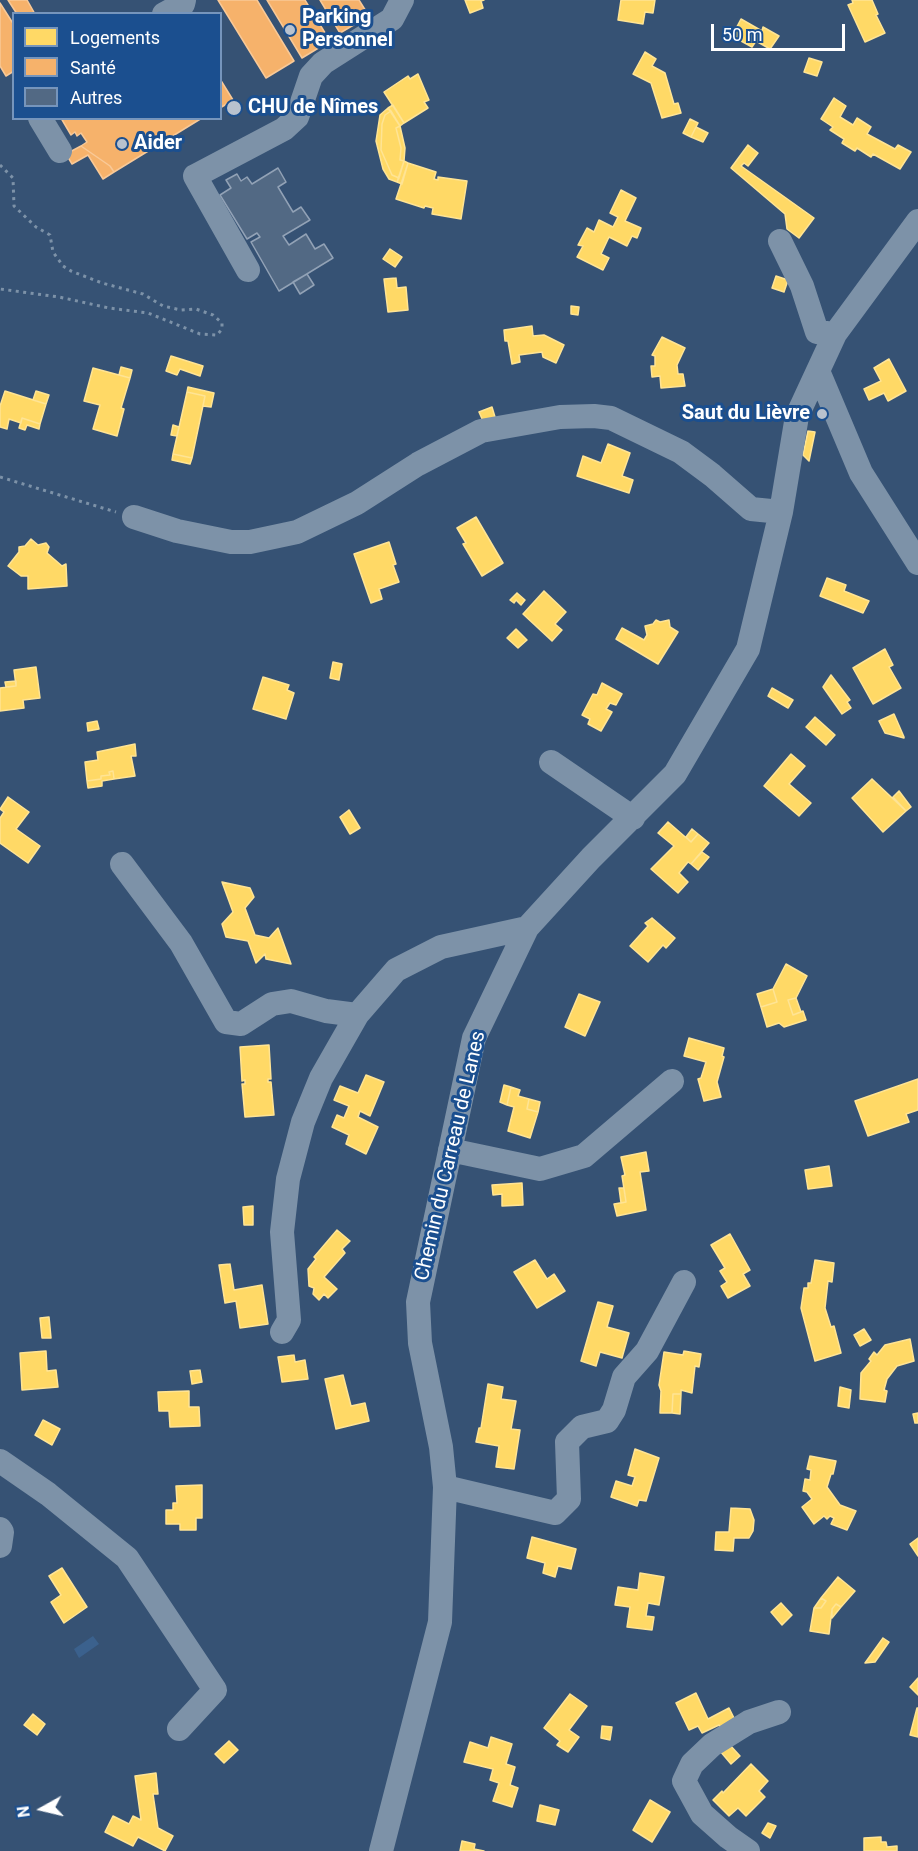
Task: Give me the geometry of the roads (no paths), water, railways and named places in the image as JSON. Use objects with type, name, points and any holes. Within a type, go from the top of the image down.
[{"type":"street","points":[[168,12],[183,4],[184,0]]},
{"type":"street","points":[[248,270],[195,176],[284,129],[297,117],[311,76],[323,63],[392,19],[402,0]]},
{"type":"street","points":[[41,120],[60,151]]},
{"type":"street","name":"Chemin du Carreau de Lanes","points":[[381,1851],[441,1622],[446,1487],[441,1447],[420,1343],[418,1302],[474,1038],[527,928],[591,858],[675,774],[748,649],[782,512],[797,416],[836,334],[918,221]]},
{"type":"street","points":[[780,241],[802,286],[817,332],[836,334]]},
{"type":"street","points":[[818,371],[861,473],[918,563]]},
{"type":"street","points":[[134,517],[177,531],[231,542],[250,542],[288,534],[297,532],[357,503],[418,464],[481,431],[560,417],[594,416],[611,418],[681,452],[752,510],[782,512]]},
{"type":"street","points":[[551,762],[633,818]]},
{"type":"street","points":[[122,864],[182,943],[226,1022],[241,1023],[272,1004],[291,1001],[326,1011],[357,1015]]},
{"type":"street","points":[[282,1332],[289,1320],[282,1232],[288,1179],[303,1122],[321,1078],[357,1015],[396,970],[441,947],[527,928]]},
{"type":"street","points":[[450,1150],[540,1168],[584,1156],[672,1081]]},
{"type":"street","points":[[446,1487],[555,1513],[569,1499],[567,1443],[582,1427],[607,1421],[614,1410],[624,1377],[647,1351],[684,1282]]},
{"type":"street","points":[[0,1461],[48,1494],[127,1558],[215,1690],[179,1729]]},
{"type":"street","points":[[0,1529],[0,1546]]},
{"type":"street","points":[[748,1851],[702,1814],[684,1781],[693,1764],[712,1745],[749,1722],[779,1712]]},
{"type":"water","points":[[93,1636],[99,1644],[79,1658],[74,1649]]},
{"type":"place","name":"Parking Personnel","points":[[290,30]]},
{"type":"place","name":"CHU de Nîmes","points":[[234,108]]},
{"type":"place","name":"Aider","points":[[122,144]]},
{"type":"place","name":"Saut du Lièvre","points":[[822,414]]}]
